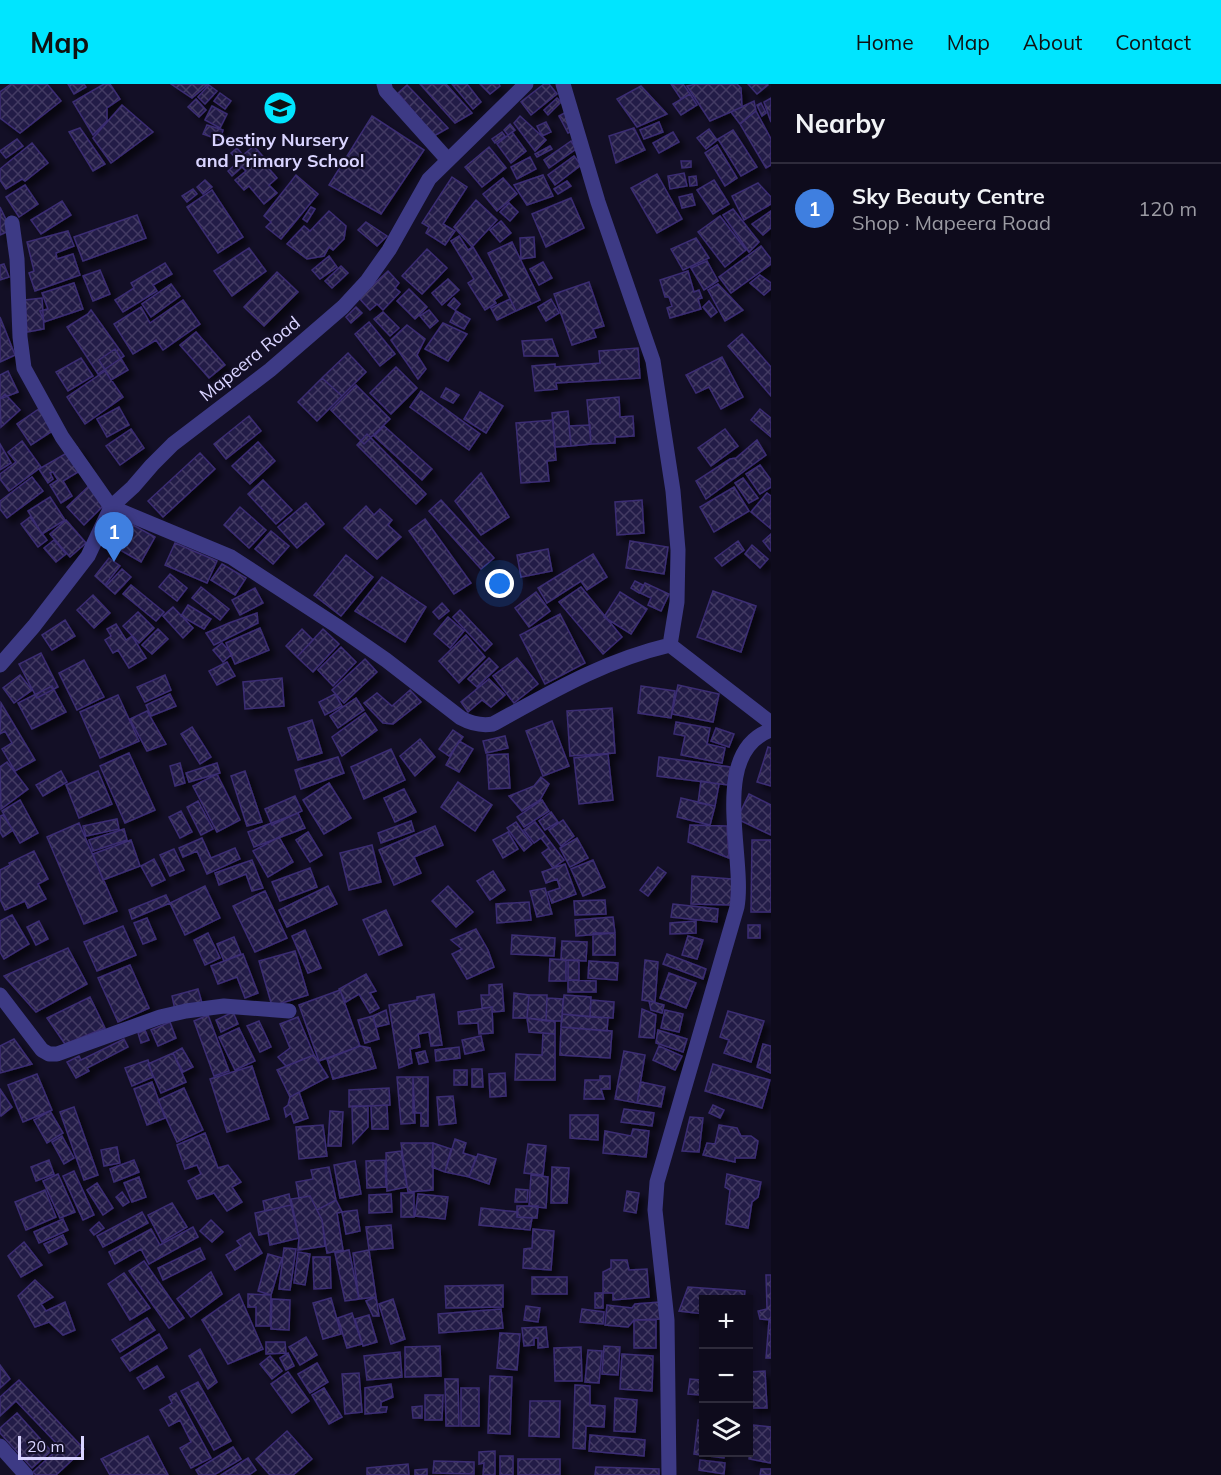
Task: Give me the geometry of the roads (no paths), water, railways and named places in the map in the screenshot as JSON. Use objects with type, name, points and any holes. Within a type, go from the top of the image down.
[{"type":"street","points":[[384,84],[386,91],[447,159]]},
{"type":"street","name":"Mapeera Road","points":[[0,665],[88,556],[111,507],[173,444],[270,370],[343,307],[389,250],[417,196],[429,179],[526,84]]},
{"type":"street","points":[[563,84],[598,202],[653,361],[673,491],[678,550],[677,602],[670,645]]},
{"type":"street","points":[[12,223],[24,368],[62,437],[111,507],[231,557],[347,633],[470,723],[483,726],[493,724],[581,676],[611,663],[670,645]]},
{"type":"street","points":[[670,645],[771,723]]},
{"type":"street","points":[[669,1475],[668,1320],[655,1210],[657,1182],[738,901],[740,882],[735,842],[734,800],[736,774],[742,756],[751,742],[760,734],[771,730]]},
{"type":"street","points":[[0,995],[36,1043],[49,1054],[57,1054],[160,1017],[186,1011],[224,1006],[289,1011]]},
{"type":"street","points":[[0,1446],[26,1475]]},
{"type":"place","name":"Destiny Nursery and Primary School","points":[[280,108]]},
{"type":"place","name":"Sky Beauty Centre","points":[[114,562]]}]
